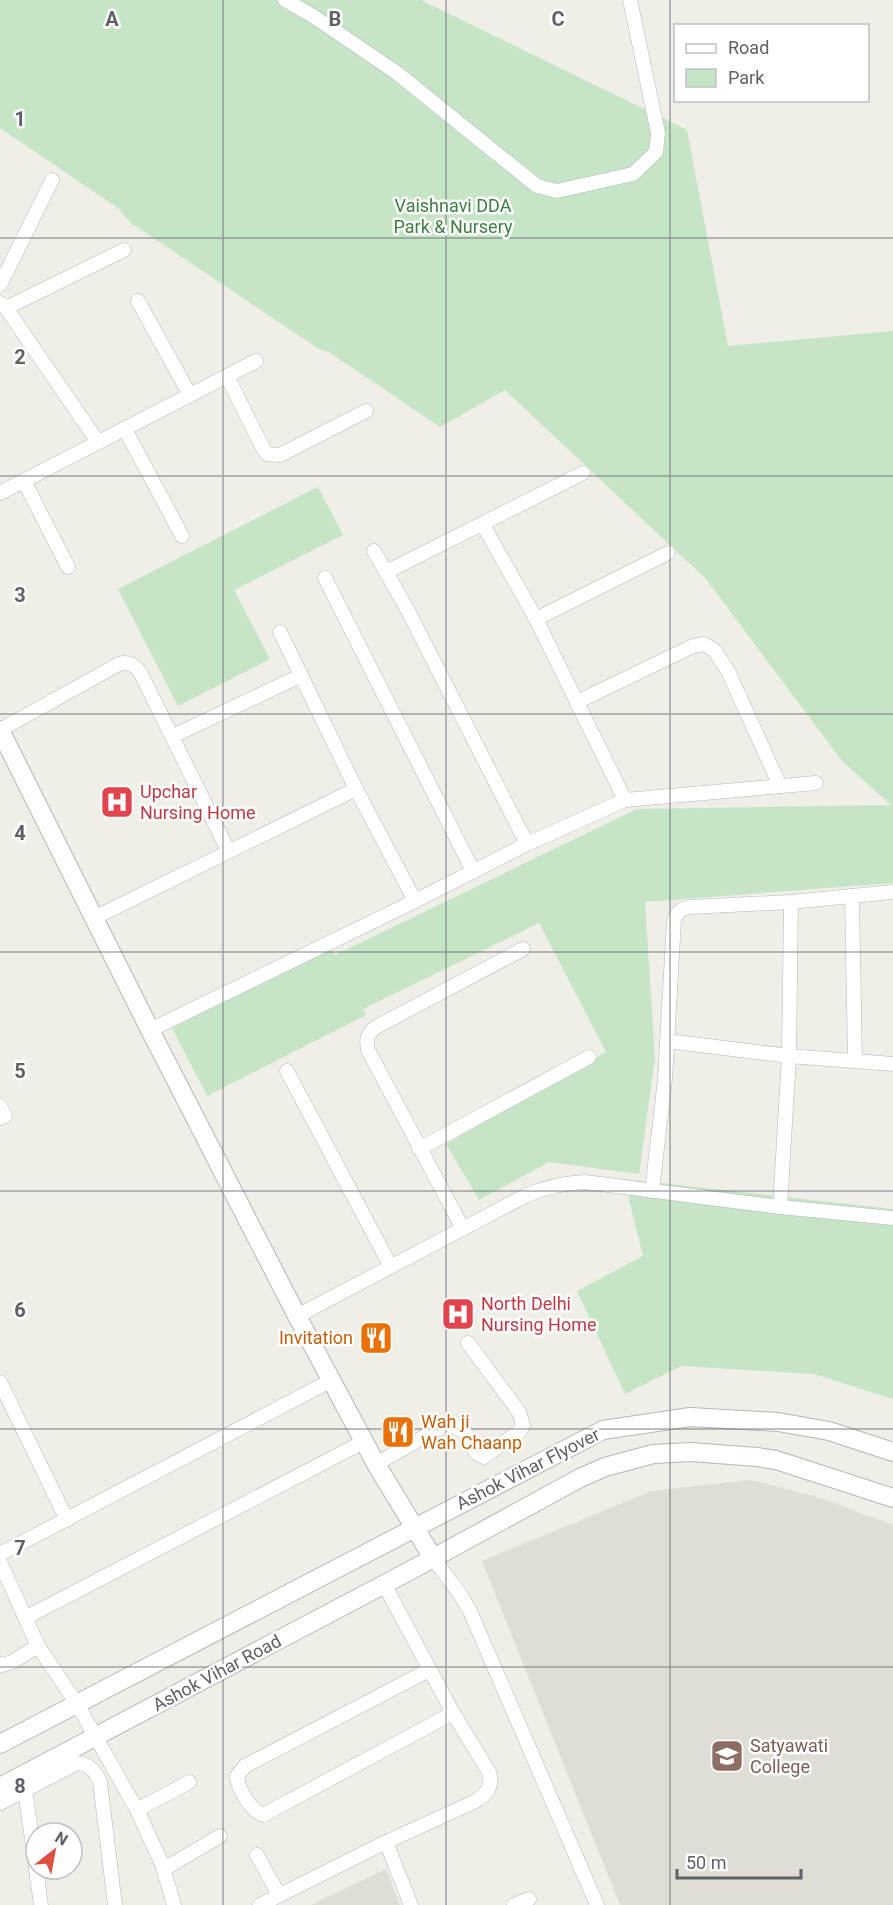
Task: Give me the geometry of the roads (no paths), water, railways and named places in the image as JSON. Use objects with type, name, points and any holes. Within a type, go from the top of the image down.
[{"type":"main road","points":[[0,730],[150,1030],[297,1316],[376,1464],[433,1558]]},
{"type":"main road","name":"Ashok Vihar Flyover","points":[[414,1527],[603,1430],[690,1417],[778,1422],[829,1431],[893,1452]]},
{"type":"main road","name":"Ashok Vihar Flyover","points":[[433,1558],[580,1478],[604,1467],[653,1454],[691,1452],[766,1458],[893,1498]]},
{"type":"main road","name":"Ashok Vihar Road","points":[[0,1744],[414,1527]]},
{"type":"main road","name":"Ashok Vihar Road","points":[[0,1787],[433,1558]]},
{"type":"street","points":[[285,0],[397,73],[537,186],[557,191],[633,174],[656,152],[658,133],[630,0]]},
{"type":"street","points":[[0,285],[52,180]]},
{"type":"street","points":[[98,442],[3,305],[124,250]]},
{"type":"street","points":[[138,301],[190,395]]},
{"type":"street","points":[[0,493],[256,361]]},
{"type":"street","points":[[227,376],[267,454],[280,455],[306,444],[366,411]]},
{"type":"street","points":[[125,429],[182,536]]},
{"type":"street","points":[[386,572],[584,473]]},
{"type":"street","points":[[24,481],[68,567]]},
{"type":"street","points":[[483,525],[536,619],[625,800]]},
{"type":"street","points":[[374,550],[527,844]]},
{"type":"street","points":[[536,619],[668,553]]},
{"type":"street","points":[[325,578],[472,871]]},
{"type":"street","points":[[280,632],[356,789],[415,901]]},
{"type":"street","points":[[577,702],[693,646],[704,644],[714,650],[728,670],[780,786]]},
{"type":"street","points":[[0,730],[119,664],[126,662],[134,665],[140,672],[173,736],[229,852]]},
{"type":"street","points":[[173,736],[300,676]]},
{"type":"street","points":[[150,1030],[527,844],[625,800],[816,783]]},
{"type":"street","points":[[94,918],[356,789]]},
{"type":"street","points":[[652,1191],[665,1079],[674,920],[677,912],[690,907],[791,902],[893,892]]},
{"type":"street","points":[[852,896],[855,1061]]},
{"type":"street","points":[[780,1207],[789,1056],[791,902]]},
{"type":"street","points":[[463,1229],[368,1050],[366,1040],[368,1033],[376,1027],[523,949]]},
{"type":"street","points":[[667,1041],[789,1056],[893,1064]]},
{"type":"street","points":[[419,1149],[589,1057]]},
{"type":"street","points":[[287,1071],[391,1267]]},
{"type":"street","points":[[0,1106],[5,1116],[0,1118]]},
{"type":"street","points":[[297,1316],[545,1187],[585,1182],[780,1207],[893,1218]]},
{"type":"street","points":[[376,1464],[440,1428],[450,1425],[459,1427],[465,1432],[476,1453],[484,1457],[520,1431],[522,1425],[519,1412],[468,1342]]},
{"type":"street","points":[[0,1554],[332,1380]]},
{"type":"street","points":[[0,1382],[67,1520]]},
{"type":"street","points":[[25,1618],[365,1441]]},
{"type":"street","points":[[433,1558],[470,1611],[597,1905]]},
{"type":"street","points":[[0,1562],[38,1646],[98,1737],[136,1810],[164,1869],[174,1905]]},
{"type":"street","points":[[260,1905],[386,1842],[476,1801],[490,1788],[489,1772],[453,1713],[384,1584]]},
{"type":"street","points":[[0,1664],[12,1662],[38,1646]]},
{"type":"street","points":[[429,1670],[245,1766],[237,1776],[237,1783],[252,1808],[263,1815],[453,1713]]},
{"type":"street","points":[[0,1803],[77,1763],[88,1766],[98,1776],[103,1797],[115,1905]]},
{"type":"street","points":[[136,1810],[189,1782]]},
{"type":"street","points":[[25,1790],[29,1821]]},
{"type":"street","points":[[164,1869],[220,1836]]},
{"type":"street","points":[[386,1842],[411,1905]]},
{"type":"street","points":[[257,1855],[279,1895]]},
{"type":"street","points":[[38,1881],[41,1905]]},
{"type":"street","points":[[514,1905],[529,1899]]},
{"type":"place","name":"Upchar Nursing Home","points":[[117,802]]},
{"type":"place","name":"North Delhi Nursing Home","points":[[458,1314]]},
{"type":"place","name":"Invitation","points":[[376,1338]]},
{"type":"place","name":"Wah ji Wah Chaanp","points":[[398,1432]]},
{"type":"place","name":"Satyawati College","points":[[727,1756]]},
{"type":"park label","name":"Vaishnavi DDA Park & Nursery","points":[[453,216]]}]
